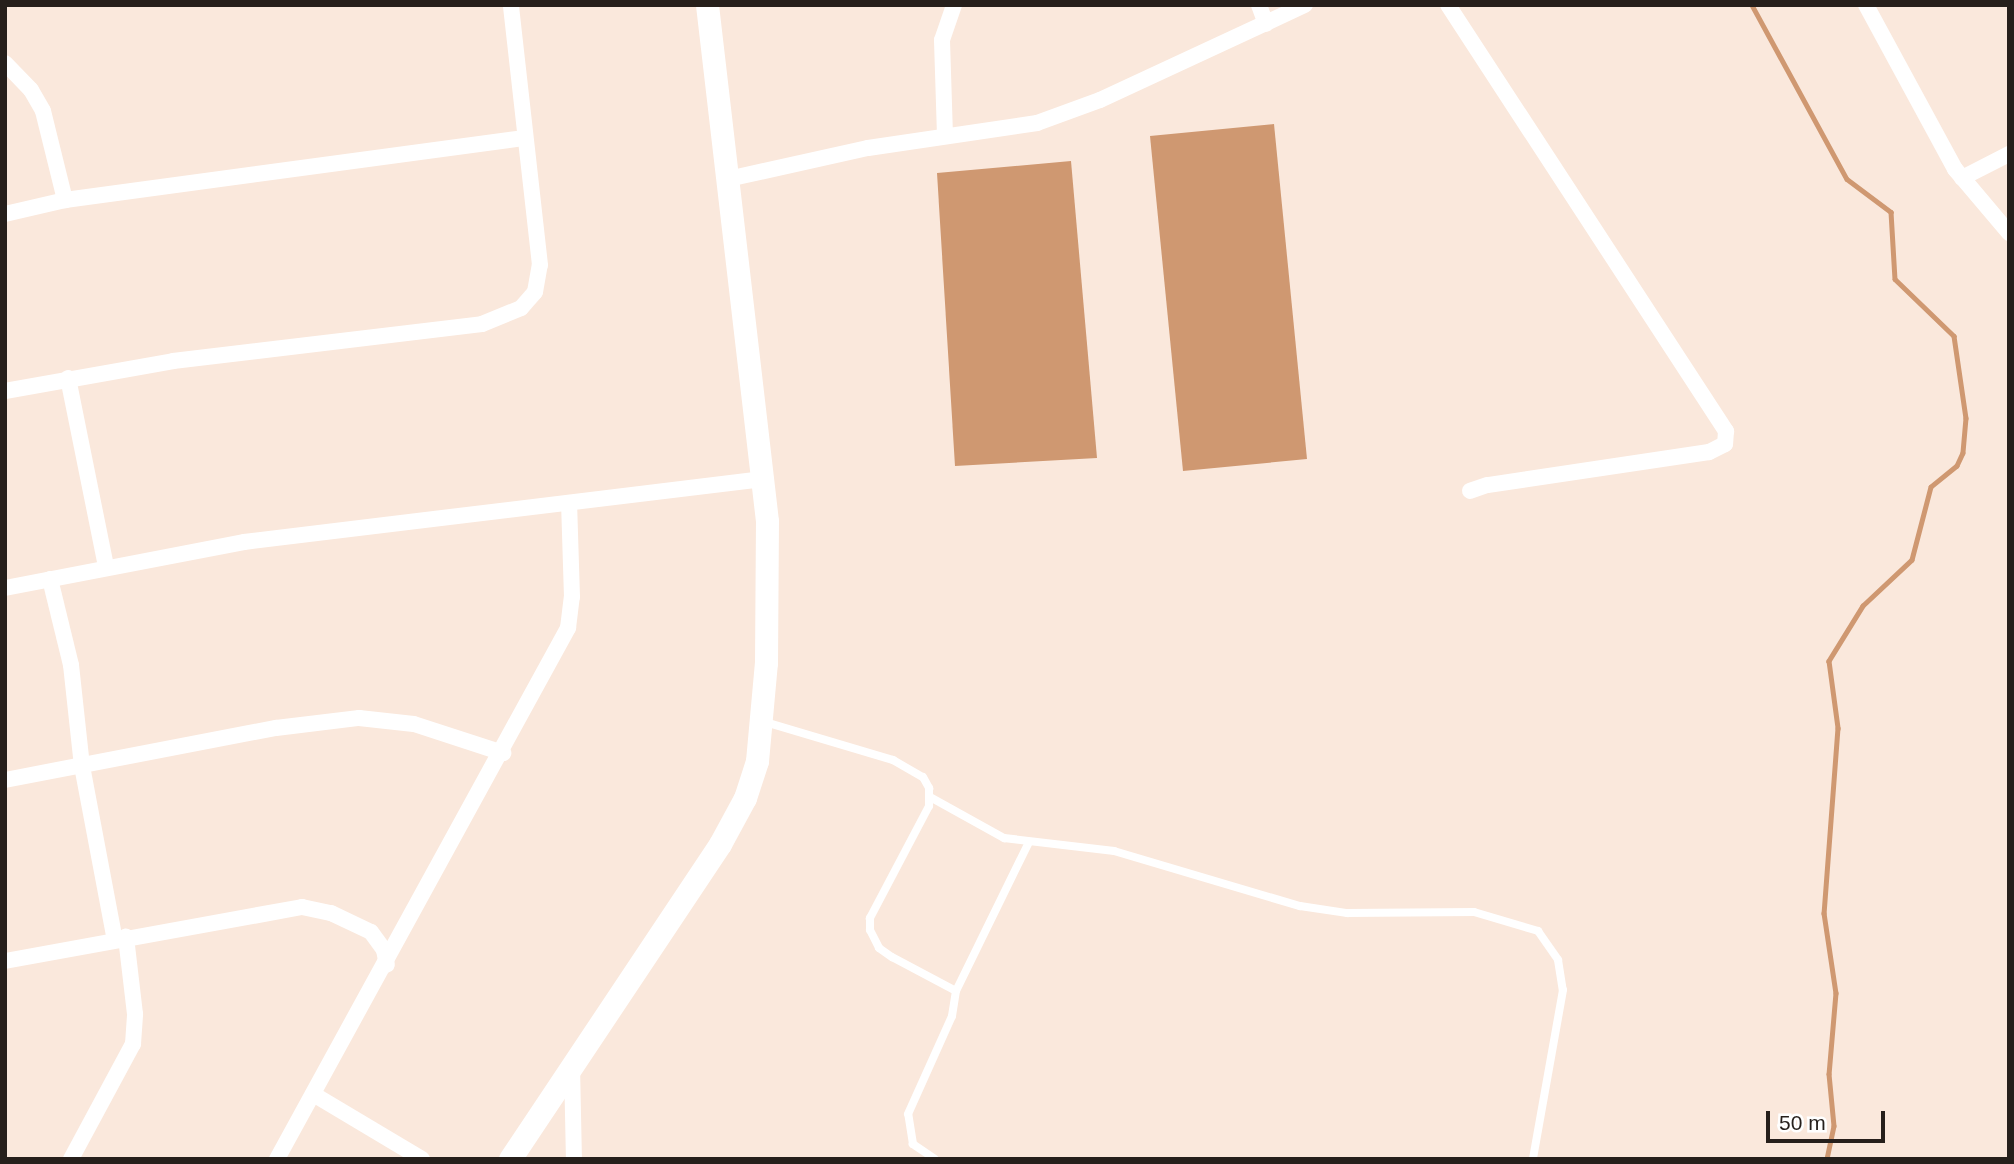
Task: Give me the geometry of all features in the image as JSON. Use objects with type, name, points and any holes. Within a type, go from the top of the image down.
[{"type":"street","points":[[5,391],[68,378],[507,317],[535,292],[540,265],[511,5]]},
{"type":"street","points":[[510,1159],[720,844],[749,786],[762,721],[768,580],[763,479],[707,5]]},
{"type":"street","points":[[945,136],[942,40],[954,5]]},
{"type":"street","points":[[1259,5],[1266,24]]},
{"type":"street","points":[[728,179],[945,136],[1010,128],[1064,114],[1305,5]]},
{"type":"street","points":[[1448,5],[1726,431],[1726,444],[1709,452],[1487,485],[1470,491]]},
{"type":"street","points":[[1866,5],[1962,178],[2009,233]]},
{"type":"street","points":[[5,63],[32,90],[43,111],[65,200]]},
{"type":"street","points":[[5,214],[65,200],[524,138]]},
{"type":"street","points":[[1962,178],[2009,154]]},
{"type":"street","points":[[68,378],[106,567]]},
{"type":"street","points":[[5,588],[244,542],[763,479]]},
{"type":"street","points":[[277,1159],[387,965],[568,628],[572,597],[569,503]]},
{"type":"street","points":[[50,579],[71,665],[82,766],[135,1014],[133,1044],[71,1159]]},
{"type":"street","points":[[5,780],[276,728],[359,718],[414,724],[503,753]]},
{"type":"street","points":[[5,961],[302,907],[331,913],[371,932],[384,950],[387,965]]},
{"type":"street","points":[[572,1066],[573,1159]]},
{"type":"street","points":[[313,1094],[422,1159]]},
{"type":"lane","points":[[762,721],[893,760],[923,777],[930,797],[991,834],[1029,842],[1114,851],[1322,910],[1474,912],[1538,931],[1558,960],[1563,990],[1533,1159]]},
{"type":"lane","points":[[930,797],[870,918],[870,930],[880,948],[892,957],[956,990]]},
{"type":"lane","points":[[935,1159],[913,1144],[908,1114],[952,1016],[956,990],[1029,842]]},
{"type":"shaded area","points":[[1274,124],[1307,459],[1183,471],[1150,136]]},
{"type":"shaded area","points":[[1071,161],[1097,458],[955,466],[937,173]]},
{"type":"waterway","points":[[1752,5],[1847,179],[1891,212],[1895,279],[1954,336],[1966,418],[1963,453],[1957,466],[1931,487],[1912,560],[1863,606],[1829,661],[1838,728],[1824,913],[1836,993],[1829,1074],[1834,1126],[1827,1159]]}]
